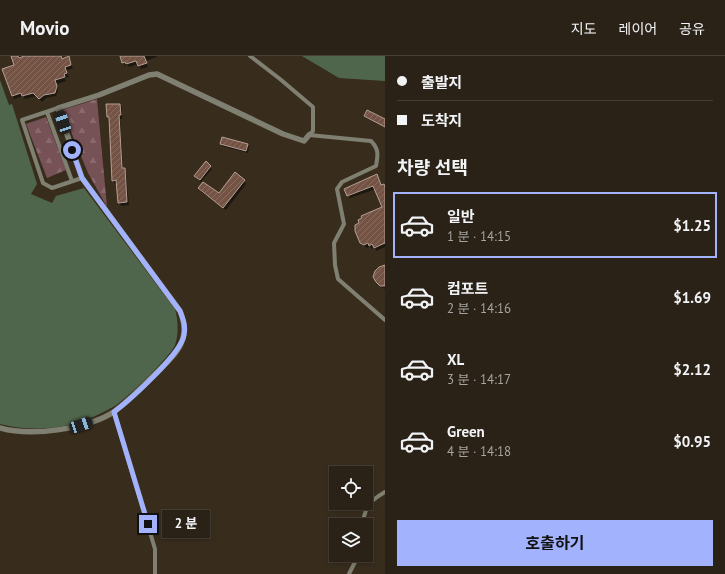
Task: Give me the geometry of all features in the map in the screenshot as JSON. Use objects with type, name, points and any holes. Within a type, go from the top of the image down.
[{"type":"street","points":[[82,178],[52,188],[43,183],[22,120],[99,94],[149,75],[157,74],[284,134],[304,140],[313,131],[313,107],[280,78],[250,56]]},
{"type":"street","points":[[0,428],[22,432],[39,432],[70,428],[114,412],[171,359],[184,336],[185,327],[180,311],[82,178],[58,108]]},
{"type":"street","points":[[47,112],[72,181]]},
{"type":"street","points":[[309,135],[371,140],[376,146],[379,154],[376,166],[342,182],[337,189],[344,224],[334,243],[335,265],[338,279],[385,320]]},
{"type":"street","points":[[114,412],[155,548],[155,574]]},
{"type":"street","points":[[364,518],[366,510],[373,499],[385,492]]},
{"type":"street","points":[[349,574],[355,562]]},
{"type":"green space","points":[[97,99],[107,207],[88,173],[62,110]]},
{"type":"green space","points":[[46,117],[66,170],[47,178],[26,124]]},
{"type":"shaded area","points":[[302,56],[385,56],[385,81],[339,78]]},
{"type":"shaded area","points":[[0,80],[9,105],[12,104],[37,184],[31,194],[52,203],[56,196],[84,188],[175,309],[177,317],[178,331],[175,345],[138,387],[115,406],[84,421],[64,426],[27,428],[0,424]]},
{"type":"building","points":[[11,56],[18,56],[19,58],[24,56],[61,56],[62,59],[69,56],[71,65],[65,67],[67,73],[64,74],[65,77],[55,80],[57,86],[55,93],[44,95],[39,99],[33,93],[22,96],[21,93],[12,96],[2,69],[14,65]]},
{"type":"building","points":[[120,56],[144,56],[147,63],[138,66],[136,61],[126,64],[125,62],[122,63]]},
{"type":"building","points":[[106,104],[120,104],[121,115],[119,115],[122,168],[125,168],[127,202],[118,203],[116,180],[112,181],[109,117],[107,117]]},
{"type":"building","points":[[367,110],[385,119],[385,127],[364,116]]},
{"type":"building","points":[[222,137],[248,144],[246,151],[220,144]]},
{"type":"building","points":[[206,161],[211,166],[200,180],[194,176]]},
{"type":"building","points":[[235,172],[245,180],[223,208],[198,188],[203,182],[219,193]]},
{"type":"building","points":[[377,174],[381,185],[384,184],[385,187],[385,243],[374,248],[372,244],[369,246],[368,243],[364,245],[360,243],[355,231],[355,225],[359,223],[358,220],[362,218],[361,216],[382,207],[373,186],[347,196],[344,189]]},
{"type":"building","points":[[385,265],[385,286],[380,286],[373,277],[375,271],[379,267]]},
{"type":"route","points":[[72,150],[82,178],[180,311],[185,327],[184,336],[171,359],[114,412],[148,524]]}]
